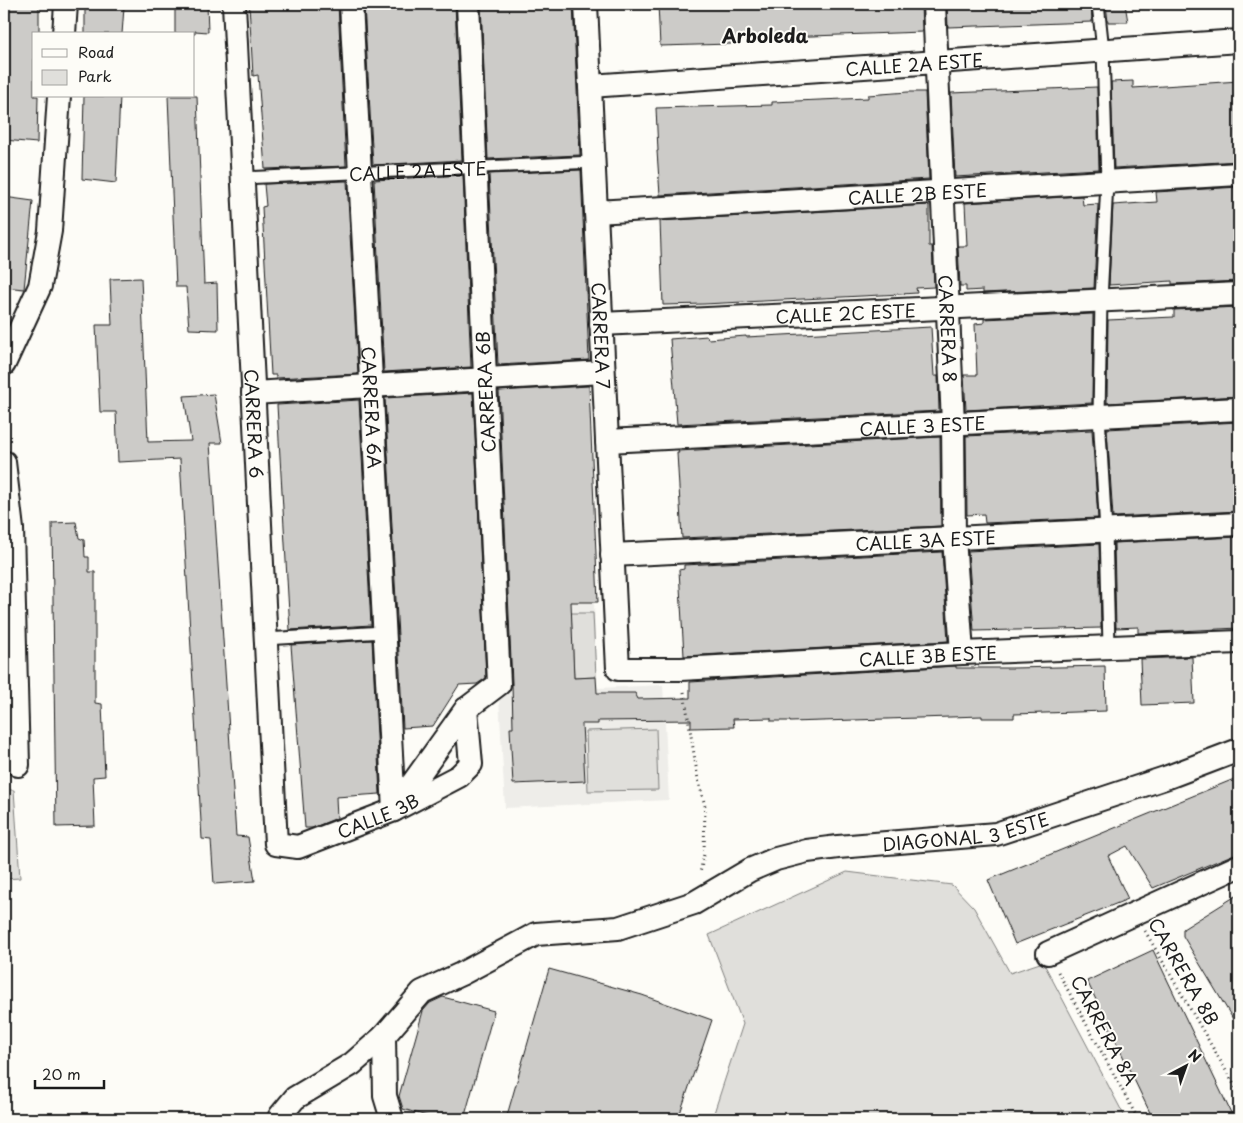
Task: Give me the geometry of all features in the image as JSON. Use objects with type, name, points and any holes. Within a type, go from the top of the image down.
[{"type":"street","points":[[64,32],[66,4]]},
{"type":"street","name":"CARRERA 6","points":[[234,4],[276,844]]},
{"type":"street","name":"CARRERA 6A","points":[[351,4],[394,810]]},
{"type":"street","name":"CARRERA 6B","points":[[466,710],[499,684],[468,4]]},
{"type":"street","name":"CARRERA 7","points":[[586,4],[618,668]]},
{"type":"street","name":"CARRERA 8","points":[[934,4],[953,423],[954,538],[958,625],[962,652]]},
{"type":"street","name":"CALLE 2A ESTE","points":[[590,86],[1239,41]]},
{"type":"street","points":[[4,364],[40,286],[50,231],[59,98]]},
{"type":"street","name":"CALLE 2B ESTE","points":[[596,212],[1239,174]]},
{"type":"street","name":"CALLE 2C ESTE","points":[[601,324],[1239,294]]},
{"type":"street","points":[[253,393],[603,372]]},
{"type":"street","name":"CALLE 3 ESTE","points":[[607,441],[1239,409]]},
{"type":"street","points":[[4,462],[12,529],[18,765]]},
{"type":"street","name":"CALLE 3A ESTE","points":[[612,555],[1239,524]]},
{"type":"street","name":"CALLE 3B ESTE","points":[[618,668],[681,669],[962,652],[1239,642]]},
{"type":"street","points":[[394,810],[466,710]]},
{"type":"street","name":"CALLE 3B","points":[[276,844],[298,847],[394,810],[459,776],[471,764],[466,710]]},
{"type":"street","name":"DIAGONAL 3 ESTE","points":[[280,1116],[295,1098],[352,1064],[384,1036],[422,992],[461,974],[536,934],[618,928],[694,903],[750,870],[776,859],[807,851],[996,834],[1168,777],[1239,750]]},
{"type":"street","points":[[1048,953],[1239,866]]},
{"type":"street","points":[[384,1036],[385,1096],[392,1119]]},
{"type":"lane","points":[[1098,4],[1103,50],[1107,182],[1101,300],[1099,416],[1106,531],[1109,646]]},
{"type":"lane","name":"CALLE 2A ESTE","points":[[242,178],[475,169],[594,162]]},
{"type":"lane","points":[[265,639],[384,632]]},
{"type":"path","points":[[681,669],[698,779],[705,806],[704,854],[694,903]]},
{"type":"path","name":"CARRERA 8B","points":[[1135,914],[1239,1093]]},
{"type":"path","name":"CARRERA 8A","points":[[1048,953],[1138,1119]]},
{"type":"shaded area","points":[[594,600],[598,688],[663,685],[669,800],[505,808],[494,605]]},
{"type":"green space","points":[[571,613],[593,613],[596,677],[574,678]]},
{"type":"green space","points":[[656,729],[658,790],[588,791],[586,731]]},
{"type":"green space","points":[[4,790],[14,790],[20,878],[4,879]]},
{"type":"green space","points":[[847,872],[952,885],[974,908],[1010,973],[1043,962],[1126,1119],[712,1119],[743,1024],[709,935]]},
{"type":"building","points":[[4,4],[39,4],[39,32],[32,32],[32,98],[38,98],[37,143],[4,140]]},
{"type":"building","points":[[175,4],[207,4],[208,32],[175,32]]},
{"type":"building","points":[[249,4],[338,4],[346,166],[265,169],[258,75],[253,76]]},
{"type":"building","points":[[364,4],[455,4],[462,160],[373,165]]},
{"type":"building","points":[[481,4],[573,4],[580,155],[488,159]]},
{"type":"building","points":[[658,4],[921,4],[922,32],[730,39],[731,44],[660,46]]},
{"type":"building","points":[[947,4],[1091,4],[1092,22],[948,27]]},
{"type":"building","points":[[1106,4],[1125,4],[1128,22],[1108,22]]},
{"type":"building","points":[[124,7],[122,32],[85,32],[85,8]]},
{"type":"building","points":[[1133,81],[1133,88],[1239,81],[1239,161],[1114,168],[1111,82]]},
{"type":"building","points":[[1097,87],[1099,169],[955,177],[951,93]]},
{"type":"building","points":[[925,92],[929,179],[660,195],[656,108],[772,105],[772,102],[868,98],[868,95]]},
{"type":"building","points":[[197,96],[204,284],[217,283],[218,330],[189,329],[186,287],[176,287],[168,98],[195,98]]},
{"type":"building","points":[[84,98],[120,98],[116,183],[82,179]]},
{"type":"building","points":[[581,170],[589,360],[498,365],[489,174]]},
{"type":"building","points":[[463,175],[471,367],[384,372],[374,180]]},
{"type":"building","points":[[347,181],[358,374],[276,378],[276,375],[271,375],[262,207],[266,206],[264,184]]},
{"type":"building","points":[[1239,187],[1239,281],[1172,284],[1172,281],[1109,285],[1113,205],[1157,202],[1156,192]]},
{"type":"building","points":[[1082,196],[1083,205],[1098,204],[1094,288],[983,293],[983,290],[966,291],[966,286],[960,286],[958,246],[967,246],[965,203]]},
{"type":"building","points":[[4,197],[33,201],[24,289],[4,287]]},
{"type":"building","points":[[929,205],[929,246],[932,246],[934,287],[916,288],[917,293],[663,305],[660,221]]},
{"type":"building","points":[[141,278],[148,442],[191,441],[184,396],[214,394],[222,443],[210,443],[236,836],[248,837],[255,881],[214,884],[211,840],[202,839],[180,459],[118,462],[116,412],[100,412],[96,325],[112,325],[110,279]]},
{"type":"building","points":[[1239,307],[1239,396],[1107,403],[1108,320],[1174,317],[1174,310]]},
{"type":"building","points":[[1093,314],[1092,403],[966,410],[964,375],[977,375],[975,324],[984,323],[984,319]]},
{"type":"building","points":[[931,327],[934,376],[938,376],[939,411],[677,424],[670,339],[707,336],[708,339]]},
{"type":"building","points":[[589,386],[598,602],[571,602],[574,678],[596,677],[597,693],[635,693],[638,699],[690,698],[690,682],[956,666],[956,668],[1013,668],[1105,666],[1106,711],[1014,714],[1014,718],[982,718],[982,716],[790,722],[771,721],[771,718],[733,719],[734,727],[691,728],[691,720],[598,721],[598,724],[582,724],[585,781],[513,784],[510,728],[513,728],[512,683],[499,391]]},
{"type":"building","points":[[473,393],[486,678],[477,684],[459,685],[433,726],[403,728],[385,398]]},
{"type":"building","points":[[359,400],[371,625],[290,630],[277,405]]},
{"type":"building","points":[[1239,422],[1239,511],[1113,517],[1107,429]]},
{"type":"building","points":[[1092,430],[1098,518],[985,523],[984,514],[967,515],[966,436]]},
{"type":"building","points":[[940,437],[941,526],[682,538],[678,451]]},
{"type":"building","points":[[76,522],[79,538],[84,540],[85,557],[89,557],[89,572],[95,572],[95,703],[102,704],[105,776],[93,777],[95,826],[56,827],[52,523]]},
{"type":"building","points":[[1239,537],[1239,628],[1138,633],[1138,627],[1116,628],[1114,543]]},
{"type":"building","points":[[1099,544],[1101,628],[974,631],[968,551]]},
{"type":"building","points":[[942,552],[948,641],[684,656],[679,570],[684,569],[684,565]]},
{"type":"building","points":[[372,640],[380,794],[336,797],[337,818],[312,828],[305,828],[291,645]]},
{"type":"building","points":[[1192,657],[1194,703],[1142,705],[1140,659]]},
{"type":"building","points":[[1239,777],[1239,852],[1153,888],[1127,846],[1108,856],[1128,899],[1015,944],[988,880]]},
{"type":"building","points":[[1239,894],[1239,1029],[1183,936],[1183,929]]},
{"type":"building","points":[[1153,950],[1234,1119],[1153,1119],[1087,981]]},
{"type":"building","points":[[549,969],[642,995],[712,1020],[678,1119],[506,1119]]},
{"type":"building","points":[[443,997],[494,1011],[464,1119],[437,1119],[403,1109],[399,1096],[423,1011],[430,1003]]},
{"type":"district","name":"Arboleda","points":[[765,35]]}]
